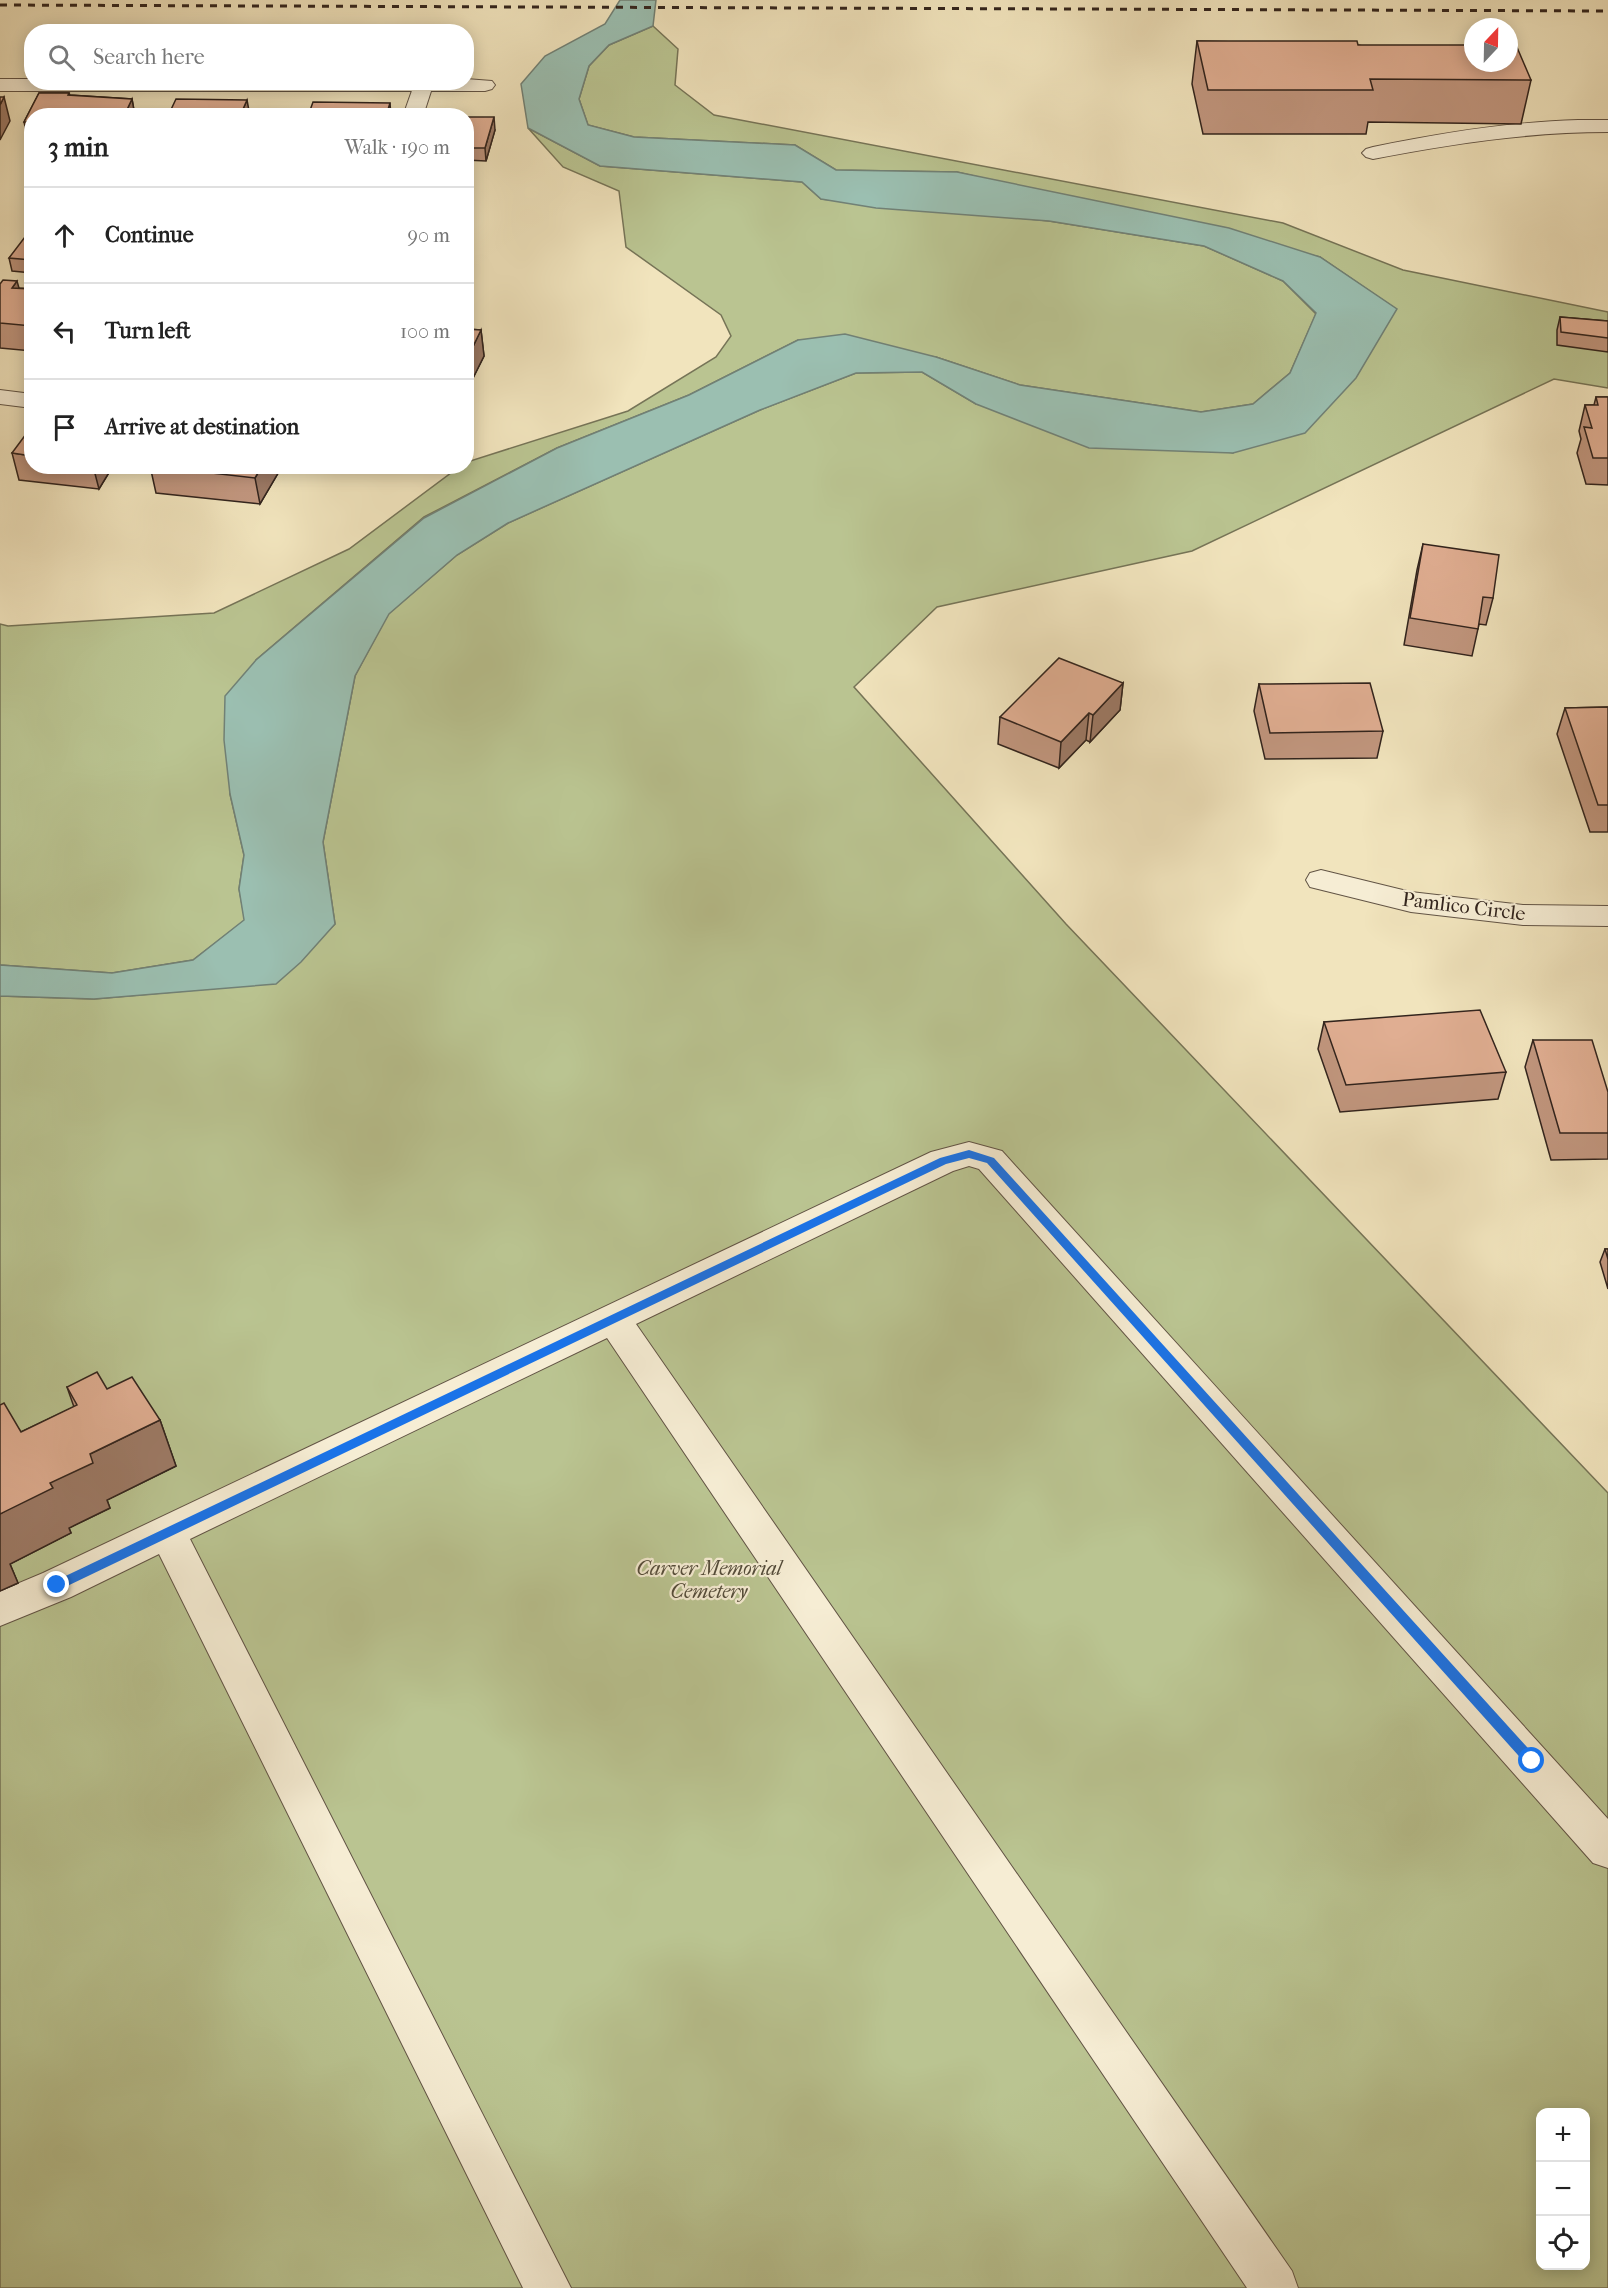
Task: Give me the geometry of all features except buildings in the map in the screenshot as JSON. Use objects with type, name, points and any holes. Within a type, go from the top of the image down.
[{"type":"street","points":[[0,85],[24,85]]},
{"type":"street","points":[[474,85],[485,85]]},
{"type":"street","points":[[416,108],[421,90]]},
{"type":"street","points":[[1373,153],[1465,134],[1521,128],[1608,126]]},
{"type":"street","points":[[0,397],[24,400]]},
{"type":"street","name":"Pamlico Circle","points":[[1321,880],[1411,902],[1523,915],[1608,916]]},
{"type":"street","points":[[0,1609],[57,1585],[944,1161],[969,1154],[990,1160],[1608,1849]]},
{"type":"street","points":[[614,1320],[1275,2288]]},
{"type":"street","points":[[167,1532],[548,2288]]},
{"type":"green space","name":"Carver Memorial Cemetery","points":[[653,26],[678,49],[675,85],[714,115],[1283,223],[1403,270],[1608,312],[1608,388],[1554,379],[1192,551],[937,607],[854,687],[1066,924],[1608,1493],[1608,2288],[0,2288],[0,996],[94,999],[276,983],[335,924],[323,842],[355,676],[388,614],[457,555],[508,523],[760,410],[856,373],[922,372],[976,404],[1233,453],[1396,309],[1320,257],[957,172],[836,170],[795,145],[634,137],[588,125],[579,99],[589,66],[609,45]]},
{"type":"green space","points":[[528,128],[600,166],[802,182],[821,199],[1049,221],[1204,246],[1283,281],[1316,314],[1290,373],[1253,404],[1201,412],[1020,385],[936,357],[798,340],[689,395],[557,448],[424,517],[256,660],[230,794],[244,855],[239,889],[245,920],[193,960],[112,973],[0,965],[0,624],[8,626],[214,613],[349,549],[450,474],[474,474],[474,460],[628,411],[716,357],[731,336],[721,315],[626,247],[619,191],[563,167]]},
{"type":"shaded area","points":[[620,0],[656,0],[653,26],[609,45],[589,66],[579,99],[588,125],[634,137],[795,145],[836,170],[957,172],[1229,228],[1320,257],[1397,309],[1356,378],[1305,433],[1233,453],[1089,448],[976,404],[922,372],[856,373],[760,410],[508,523],[457,555],[389,614],[355,676],[323,842],[335,924],[301,962],[276,984],[94,999],[0,996],[0,965],[112,973],[193,960],[244,920],[239,889],[244,855],[230,794],[224,740],[225,696],[256,660],[424,518],[557,448],[689,395],[798,340],[845,334],[936,357],[1020,385],[1201,412],[1253,404],[1290,373],[1316,313],[1283,281],[1204,246],[1049,221],[876,208],[821,199],[802,182],[600,166],[528,128],[521,84],[545,56],[605,24]]},
{"type":"railway","points":[[0,5],[1608,11]]},
{"type":"route","points":[[57,1585],[944,1161],[969,1154],[990,1160],[1532,1761]]}]
